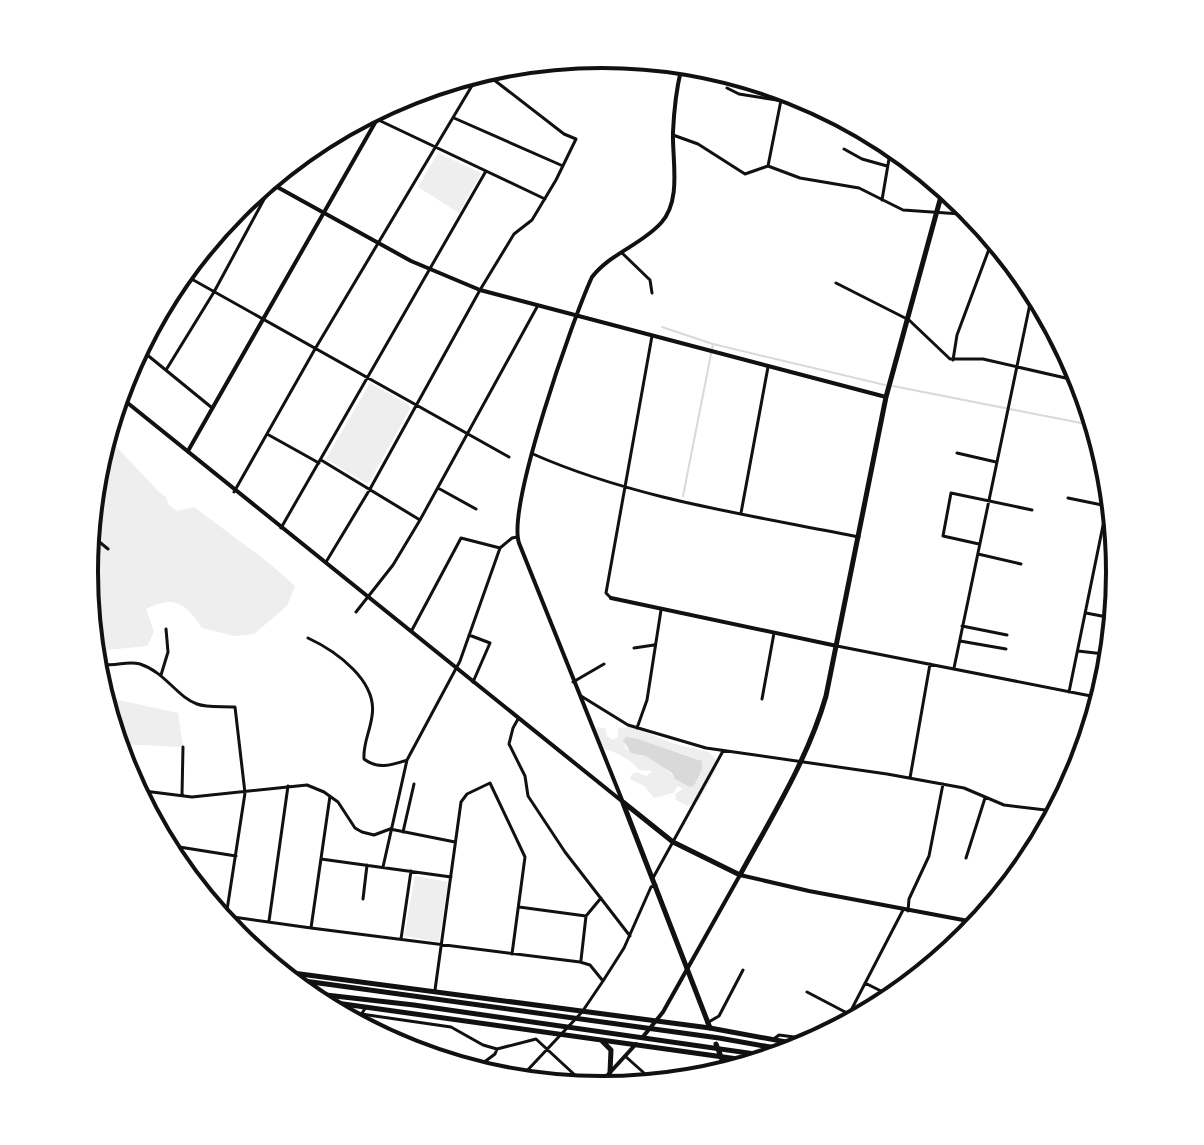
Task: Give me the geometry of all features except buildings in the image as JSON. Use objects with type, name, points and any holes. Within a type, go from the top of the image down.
[{"type":"main road","points":[[623,802],[673,842],[740,875],[800,763],[822,713],[886,397],[940,198]]},
{"type":"main road","points":[[623,802],[723,1062]]},
{"type":"main road","points":[[296,973],[655,1022],[709,1025],[786,1042]]},
{"type":"main road","points":[[307,981],[772,1047]]},
{"type":"main road","points":[[327,995],[753,1054]]},
{"type":"main road","points":[[341,1004],[738,1058]]},
{"type":"main road","points":[[596,1038],[611,1050],[610,1072]]},
{"type":"street","points":[[623,802],[517,537],[518,515],[533,454],[576,316],[592,277],[604,263],[649,233],[666,217],[674,191],[675,95],[680,74]]},
{"type":"street","points":[[326,563],[480,290],[514,234],[532,220],[576,139],[564,134],[494,80]]},
{"type":"street","points":[[234,492],[315,349],[473,85]]},
{"type":"street","points":[[727,88],[739,94],[776,99]]},
{"type":"street","points":[[768,166],[781,101]]},
{"type":"street","points":[[454,118],[563,166]]},
{"type":"street","points":[[378,121],[545,199]]},
{"type":"street","points":[[188,451],[375,122]]},
{"type":"street","points":[[673,135],[698,144],[745,174],[768,166],[800,178],[859,188],[903,210],[957,214]]},
{"type":"street","points":[[844,149],[862,159],[887,166]]},
{"type":"street","points":[[882,200],[889,158]]},
{"type":"street","points":[[281,528],[486,171]]},
{"type":"street","points":[[278,186],[379,243],[480,290],[886,397]]},
{"type":"street","points":[[166,370],[214,292],[263,198]]},
{"type":"street","points":[[953,360],[957,335],[989,249]]},
{"type":"street","points":[[620,252],[650,280],[652,293]]},
{"type":"street","points":[[192,279],[509,457]]},
{"type":"street","points":[[836,283],[909,320],[942,354],[953,360],[983,359],[1068,379]]},
{"type":"street","points":[[356,612],[393,565],[420,520],[469,435],[537,305]]},
{"type":"street","points":[[954,668],[1030,305]]},
{"type":"street","points":[[652,336],[606,593],[611,598],[1091,696]]},
{"type":"street","points":[[147,355],[211,407]]},
{"type":"street","points":[[741,513],[768,366]]},
{"type":"street","points":[[127,402],[234,492],[623,802]]},
{"type":"street","points":[[267,434],[370,489],[420,520]]},
{"type":"street","points":[[957,453],[996,462]]},
{"type":"street","points":[[533,454],[571,471],[626,487],[859,537]]},
{"type":"street","points":[[438,488],[476,509]]},
{"type":"street","points":[[979,544],[943,536],[951,493],[1032,510]]},
{"type":"street","points":[[1068,498],[1102,505]]},
{"type":"street","points":[[1069,692],[1104,524]]},
{"type":"street","points":[[383,867],[407,760],[456,669],[500,548],[517,537]]},
{"type":"street","points":[[411,631],[461,538],[500,548]]},
{"type":"street","points":[[99,542],[108,549]]},
{"type":"street","points":[[977,554],[1021,564]]},
{"type":"street","points":[[637,728],[647,700],[662,609]]},
{"type":"street","points":[[1086,613],[1104,617]]},
{"type":"street","points":[[962,626],[1007,635]]},
{"type":"street","points":[[161,675],[168,652],[166,629]]},
{"type":"street","points":[[762,699],[774,633]]},
{"type":"street","points":[[469,635],[490,643],[473,682]]},
{"type":"street","points":[[308,638],[324,645],[352,668],[370,695],[373,714],[365,738],[364,759],[383,766],[407,760]]},
{"type":"street","points":[[960,641],[1006,649]]},
{"type":"street","points":[[634,648],[655,645]]},
{"type":"street","points":[[1078,651],[1100,653]]},
{"type":"street","points":[[106,665],[113,667],[136,663],[161,675],[189,701],[199,706],[235,707],[245,793],[227,909]]},
{"type":"street","points":[[573,682],[604,664]]},
{"type":"street","points":[[910,778],[930,664]]},
{"type":"street","points":[[578,694],[628,725],[723,751],[856,768],[964,788],[1004,805],[1047,810]]},
{"type":"street","points":[[519,718],[509,744],[525,776],[528,796],[565,852],[630,936]]},
{"type":"street","points":[[182,795],[183,747]]},
{"type":"street","points":[[526,1071],[582,1012],[603,981],[630,936],[673,842],[723,751]]},
{"type":"street","points":[[435,993],[461,802],[467,794],[490,783],[525,857],[512,954]]},
{"type":"street","points":[[403,832],[414,784]]},
{"type":"street","points":[[851,1011],[906,910],[929,856],[943,784]]},
{"type":"street","points":[[148,791],[192,797],[215,792],[245,793],[307,785],[338,802],[358,831],[374,835],[390,829],[455,842]]},
{"type":"street","points":[[269,922],[288,786]]},
{"type":"street","points":[[311,928],[330,796]]},
{"type":"street","points":[[966,858],[985,798]]},
{"type":"street","points":[[179,847],[236,856]]},
{"type":"street","points":[[321,859],[451,877]]},
{"type":"street","points":[[363,899],[367,865]]},
{"type":"street","points":[[400,939],[411,871]]},
{"type":"street","points":[[605,1077],[655,1022],[740,875],[967,921]]},
{"type":"street","points":[[580,962],[586,916],[601,898]]},
{"type":"street","points":[[519,907],[586,916]]},
{"type":"street","points":[[234,917],[580,962],[590,965],[603,981]]},
{"type":"street","points":[[709,1025],[719,1016],[743,970]]},
{"type":"street","points":[[865,983],[882,992]]},
{"type":"street","points":[[807,992],[843,1015]]},
{"type":"street","points":[[366,1007],[361,1014],[451,1027],[483,1045],[497,1049],[536,1039],[578,1076]]},
{"type":"street","points":[[773,1040],[779,1035],[798,1038]]},
{"type":"street","points":[[483,1063],[497,1049]]},
{"type":"street","points":[[625,1056],[645,1075]]},
{"type":"shaded area","points":[[438,153],[481,173],[459,213],[418,187]]},
{"type":"shaded area","points":[[370,383],[409,405],[410,409],[368,484],[326,459]]},
{"type":"shaded area","points":[[114,445],[167,498],[168,504],[177,511],[194,507],[295,586],[287,606],[254,634],[234,636],[202,628],[185,607],[164,602],[146,609],[154,632],[147,646],[106,650],[105,656],[99,605],[99,540],[107,474]]},
{"type":"shaded area","points":[[114,699],[178,713],[183,747],[128,744]]},
{"type":"shaded area","points":[[632,727],[675,744],[709,752],[717,761],[716,770],[699,800],[687,806],[676,800],[675,794],[683,789],[678,786],[673,793],[654,798],[644,786],[630,779],[636,772],[647,776],[652,771],[639,770],[623,756],[603,749],[595,729],[606,729],[607,736],[613,740],[618,737],[618,728]],"holes":[[[625,738],[638,739],[698,759],[702,763],[694,786],[681,781],[650,758],[625,748]]]},
{"type":"shaded area","points":[[626,737],[702,761],[702,769],[694,786],[675,779],[672,773],[646,756],[631,753],[623,740]]},
{"type":"shaded area","points":[[415,876],[448,882],[439,942],[404,936]]},
{"type":"waterway","points":[[662,327],[713,344],[885,385]]},
{"type":"waterway","points":[[683,496],[713,344]]},
{"type":"waterway","points":[[893,386],[1084,424]]}]
